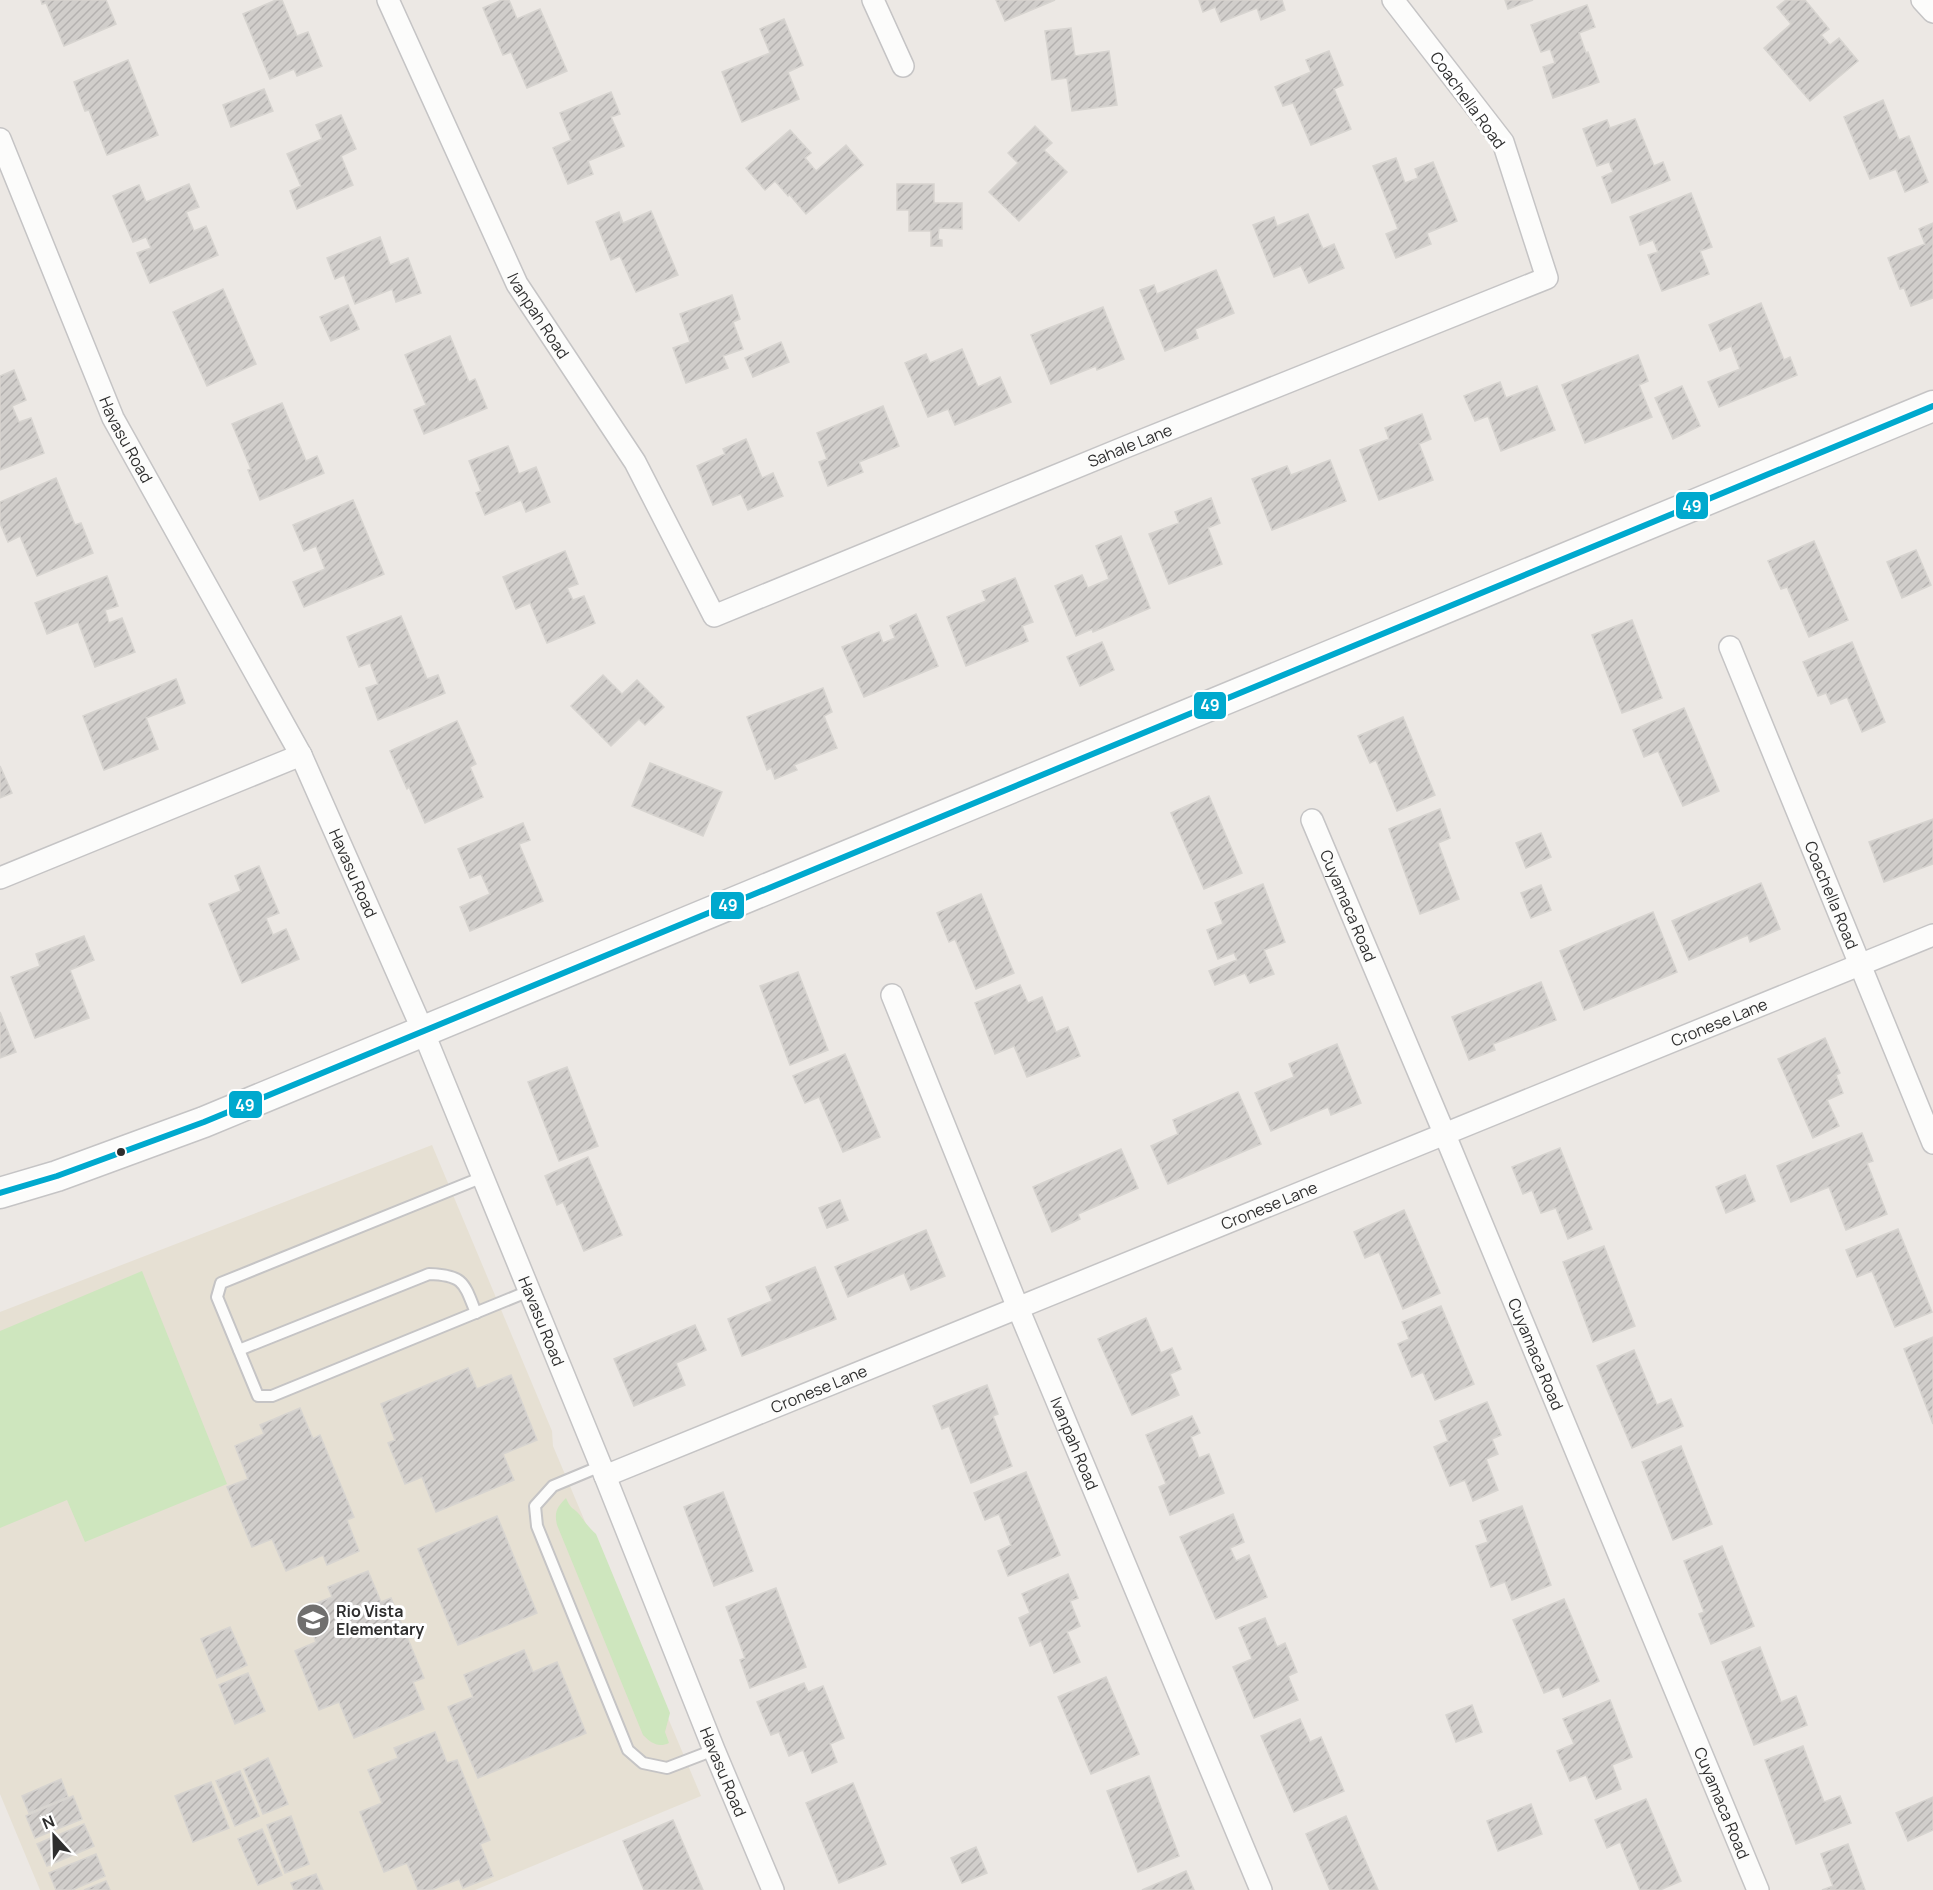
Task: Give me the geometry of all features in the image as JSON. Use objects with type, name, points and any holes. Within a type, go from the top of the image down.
[{"type":"main road","points":[[0,1193],[57,1176],[204,1122],[1933,406]]},
{"type":"street","name":"Ivanpah Road","points":[[388,0],[517,284],[635,462],[714,616]]},
{"type":"street","points":[[873,0],[903,66]]},
{"type":"street","name":"Coachella Road","points":[[1394,0],[1503,142],[1547,278]]},
{"type":"street","points":[[1923,0],[1933,12]]},
{"type":"street","name":"Havasu Road","points":[[0,139],[113,418],[301,755],[423,1031],[714,1750],[773,1890]]},
{"type":"street","name":"Sahale Lane","points":[[714,616],[1128,446],[1547,278]]},
{"type":"street","name":"Coachella Road","points":[[1730,647],[1933,1143]]},
{"type":"street","points":[[0,878],[301,755]]},
{"type":"street","name":"Cuyamaca Road","points":[[1312,820],[1758,1890]]},
{"type":"street","name":"Cronese Lane","points":[[603,1471],[1018,1308],[1933,935]]},
{"type":"street","name":"Ivanpah Road","points":[[892,995],[1018,1308],[1261,1890]]},
{"type":"lane","points":[[483,1177],[221,1283],[217,1297],[258,1396],[272,1396],[529,1291]]},
{"type":"lane","points":[[239,1350],[429,1274],[448,1275],[464,1284],[476,1313]]},
{"type":"lane","points":[[603,1471],[553,1486],[535,1506],[537,1526],[628,1750],[643,1763],[667,1768],[714,1750]]},
{"type":"shaded area","name":"Rio Vista Elementary","points":[[432,1145],[552,1431],[553,1446],[701,1796],[475,1890],[40,1890],[0,1794],[0,1312]]},
{"type":"green space","points":[[142,1271],[227,1484],[85,1542],[67,1500],[0,1528],[0,1331]]},
{"type":"green space","points":[[566,1498],[596,1534],[670,1713],[665,1732],[669,1743],[655,1744],[643,1735],[557,1525],[557,1510]]},
{"type":"building","points":[[41,0],[106,0],[116,24],[64,46],[46,3],[42,4]]},
{"type":"building","points":[[276,0],[282,0],[297,36],[308,32],[322,66],[297,76],[294,69],[270,79],[243,14]]},
{"type":"building","points":[[502,0],[509,0],[517,19],[540,9],[567,71],[527,88],[511,52],[503,55],[483,8]]},
{"type":"building","points":[[996,0],[1055,0],[1005,21]]},
{"type":"building","points":[[1199,0],[1282,0],[1285,10],[1261,20],[1257,8],[1221,22],[1215,7],[1203,12]]},
{"type":"building","points":[[1505,0],[1533,0],[1508,9]]},
{"type":"building","points":[[1786,0],[1805,0],[1829,29],[1821,35],[1830,45],[1839,38],[1858,61],[1810,101],[1764,48],[1791,24],[1777,7]]},
{"type":"building","points":[[1587,5],[1595,27],[1579,33],[1599,82],[1553,98],[1543,67],[1555,63],[1550,49],[1541,52],[1531,25]]},
{"type":"building","points":[[784,19],[803,65],[788,72],[799,99],[742,122],[722,72],[770,53],[760,29]]},
{"type":"building","points":[[1071,28],[1075,56],[1109,51],[1117,105],[1072,111],[1067,78],[1052,80],[1045,31]]},
{"type":"building","points":[[1329,51],[1343,85],[1334,89],[1351,129],[1311,145],[1293,103],[1283,106],[1275,87],[1311,72],[1306,60]]},
{"type":"building","points":[[128,60],[158,135],[107,155],[89,110],[85,111],[74,82]]},
{"type":"building","points":[[264,89],[273,111],[231,127],[223,105]]},
{"type":"building","points":[[611,92],[620,114],[611,117],[624,146],[588,161],[593,174],[568,184],[553,148],[571,140],[560,113]]},
{"type":"building","points":[[1883,100],[1899,140],[1909,136],[1928,182],[1905,192],[1896,169],[1870,179],[1844,117]]},
{"type":"building","points":[[341,115],[356,149],[341,156],[353,185],[297,209],[290,191],[301,186],[287,154],[322,139],[316,125]]},
{"type":"building","points":[[1635,119],[1654,166],[1663,162],[1670,180],[1612,203],[1602,177],[1613,172],[1609,162],[1597,166],[1583,129],[1607,120],[1610,128]]},
{"type":"building","points":[[1035,126],[1052,143],[1044,150],[1067,172],[1019,221],[989,192],[1018,163],[1008,153]]},
{"type":"building","points":[[790,130],[811,153],[805,158],[816,171],[846,145],[863,165],[806,214],[775,181],[765,190],[746,168]]},
{"type":"building","points":[[1396,158],[1405,183],[1418,178],[1415,169],[1433,162],[1457,221],[1427,233],[1431,244],[1396,258],[1386,234],[1398,229],[1373,166]]},
{"type":"building","points":[[189,184],[199,207],[186,212],[194,231],[206,226],[218,255],[150,283],[137,253],[151,248],[146,237],[133,242],[113,196],[139,185],[146,202]]},
{"type":"building","points":[[897,184],[934,184],[934,203],[962,203],[962,229],[939,228],[938,239],[942,240],[942,246],[931,246],[931,231],[909,231],[909,210],[897,210]]},
{"type":"building","points":[[1691,193],[1712,247],[1700,251],[1709,274],[1662,291],[1648,255],[1658,252],[1653,240],[1640,245],[1630,217]]},
{"type":"building","points":[[651,211],[678,275],[636,292],[620,256],[611,260],[596,222],[619,212],[623,223]]},
{"type":"building","points":[[1308,214],[1323,249],[1334,244],[1344,268],[1309,283],[1301,266],[1274,277],[1253,225],[1274,217],[1277,226]]},
{"type":"building","points":[[1933,223],[1933,298],[1911,306],[1904,288],[1900,289],[1888,258],[1925,244],[1919,229]]},
{"type":"building","points":[[380,237],[390,265],[408,258],[421,293],[396,302],[392,289],[355,304],[344,275],[335,279],[327,258]]},
{"type":"building","points":[[1216,270],[1234,313],[1195,329],[1198,338],[1165,351],[1140,290],[1154,285],[1157,294]]},
{"type":"building","points":[[223,289],[256,364],[207,386],[173,312]]},
{"type":"building","points":[[732,295],[740,319],[733,322],[743,349],[723,356],[728,368],[686,383],[673,348],[690,342],[680,314]]},
{"type":"building","points":[[1761,303],[1784,360],[1790,357],[1797,375],[1719,407],[1708,382],[1740,369],[1731,346],[1720,351],[1709,325]]},
{"type":"building","points":[[348,305],[359,329],[331,341],[320,317]]},
{"type":"building","points":[[1103,307],[1124,359],[1097,370],[1096,366],[1051,384],[1031,335]]},
{"type":"building","points":[[450,336],[469,382],[475,379],[487,408],[424,434],[414,410],[426,405],[405,355]]},
{"type":"building","points":[[781,342],[789,362],[753,377],[745,358]]},
{"type":"building","points":[[962,349],[978,387],[1000,377],[1011,402],[955,425],[948,409],[928,417],[905,363],[926,354],[930,363]]},
{"type":"building","points":[[1638,355],[1648,381],[1639,385],[1652,417],[1585,443],[1562,385]]},
{"type":"building","points":[[14,370],[26,400],[12,406],[19,422],[31,418],[44,453],[0,470],[0,376]]},
{"type":"building","points":[[1500,382],[1506,398],[1537,386],[1555,430],[1501,451],[1488,416],[1475,421],[1464,396]]},
{"type":"building","points":[[1682,386],[1700,426],[1673,439],[1655,398]]},
{"type":"building","points":[[282,403],[306,461],[317,456],[324,473],[260,500],[248,470],[251,469],[232,424]]},
{"type":"building","points":[[883,406],[899,446],[859,462],[863,472],[828,486],[819,462],[827,459],[817,433]]},
{"type":"building","points":[[1422,414],[1431,439],[1419,444],[1433,480],[1379,500],[1360,450],[1389,439],[1385,428]]},
{"type":"building","points":[[746,439],[762,478],[773,473],[783,496],[748,510],[741,494],[713,505],[697,466],[725,454],[723,449]]},
{"type":"building","points":[[508,446],[519,474],[536,467],[550,502],[526,512],[521,500],[485,515],[476,493],[481,491],[469,461]]},
{"type":"building","points":[[1330,460],[1346,501],[1272,530],[1252,479],[1287,466],[1291,475]]},
{"type":"building","points":[[56,478],[75,525],[81,523],[93,553],[37,576],[20,536],[8,542],[0,523],[0,502]]},
{"type":"building","points":[[1211,498],[1220,523],[1208,528],[1222,564],[1169,584],[1149,534],[1179,523],[1175,512]]},
{"type":"building","points":[[353,500],[384,574],[304,607],[293,582],[325,569],[316,546],[304,551],[293,525]]},
{"type":"building","points":[[1121,536],[1150,608],[1093,632],[1092,629],[1076,636],[1055,586],[1082,575],[1088,588],[1109,579],[1096,546]]},
{"type":"building","points":[[1814,541],[1848,620],[1809,637],[1787,587],[1781,589],[1768,561]]},
{"type":"building","points":[[1916,550],[1931,585],[1902,598],[1887,562]]},
{"type":"building","points":[[565,551],[578,584],[567,588],[573,600],[584,596],[595,623],[547,643],[530,603],[516,609],[503,577]]},
{"type":"building","points":[[107,576],[118,606],[105,610],[109,623],[122,618],[135,652],[95,667],[78,622],[47,634],[35,603]]},
{"type":"building","points":[[1015,578],[1033,622],[1022,626],[1028,641],[966,666],[947,617],[986,601],[982,591]]},
{"type":"building","points":[[916,614],[938,666],[864,697],[842,647],[879,632],[883,643],[895,638],[890,626]]},
{"type":"building","points":[[401,616],[427,679],[438,675],[445,693],[378,720],[366,688],[378,684],[370,663],[359,667],[347,637]]},
{"type":"building","points":[[1632,620],[1662,698],[1622,713],[1592,635]]},
{"type":"building","points":[[1102,642],[1114,670],[1080,686],[1067,657]]},
{"type":"building","points":[[1852,642],[1885,722],[1862,732],[1847,697],[1831,704],[1826,693],[1818,696],[1803,662]]},
{"type":"building","points":[[603,675],[622,694],[637,680],[664,707],[645,725],[639,719],[611,746],[571,706]]},
{"type":"building","points":[[176,679],[185,703],[146,718],[158,749],[104,770],[83,716]]},
{"type":"building","points":[[823,688],[832,712],[824,716],[837,748],[794,765],[797,770],[775,779],[771,768],[767,770],[747,717]]},
{"type":"building","points":[[1684,708],[1719,791],[1683,806],[1658,751],[1644,757],[1633,730]]},
{"type":"building","points":[[1403,717],[1435,795],[1397,811],[1376,760],[1370,763],[1358,736]]},
{"type":"building","points":[[457,721],[476,764],[470,767],[483,797],[425,823],[390,751]]},
{"type":"building","points":[[650,763],[722,792],[703,836],[632,806]]},
{"type":"building","points":[[0,766],[12,793],[0,798]]},
{"type":"building","points":[[1209,796],[1242,873],[1204,889],[1171,813]]},
{"type":"building","points":[[1440,809],[1450,838],[1438,843],[1459,899],[1420,914],[1389,829]]},
{"type":"building","points":[[1933,819],[1933,864],[1884,882],[1869,842]]},
{"type":"building","points":[[523,823],[530,840],[519,844],[543,901],[470,931],[460,907],[490,894],[481,874],[470,878],[458,849]]},
{"type":"building","points":[[1541,833],[1551,857],[1526,868],[1516,843]]},
{"type":"building","points":[[259,866],[279,913],[266,918],[273,935],[286,929],[299,959],[242,983],[209,904],[241,891],[235,876]]},
{"type":"building","points":[[1761,883],[1780,929],[1750,942],[1748,935],[1689,960],[1672,921]]},
{"type":"building","points":[[1263,884],[1285,942],[1264,950],[1274,974],[1250,983],[1245,973],[1215,985],[1209,971],[1237,960],[1234,953],[1218,959],[1207,930],[1223,924],[1215,903]]},
{"type":"building","points":[[1541,885],[1551,910],[1531,918],[1521,893]]},
{"type":"building","points":[[981,894],[1014,973],[976,989],[955,939],[949,942],[937,913]]},
{"type":"building","points":[[1653,912],[1677,972],[1584,1010],[1560,951]]},
{"type":"building","points":[[84,936],[94,960],[70,970],[89,1018],[35,1038],[11,977],[40,966],[36,954]]},
{"type":"building","points":[[798,972],[828,1050],[790,1065],[760,986]]},
{"type":"building","points":[[1541,982],[1556,1020],[1493,1044],[1495,1050],[1469,1060],[1452,1017]]},
{"type":"building","points":[[1020,985],[1028,1003],[1042,997],[1056,1032],[1068,1027],[1080,1056],[1027,1077],[1014,1046],[995,1054],[975,1003]]},
{"type":"building","points":[[0,1012],[16,1052],[0,1058]]},
{"type":"building","points":[[1825,1038],[1840,1073],[1836,1075],[1843,1093],[1827,1100],[1839,1126],[1813,1138],[1778,1059]]},
{"type":"building","points":[[1337,1044],[1361,1103],[1331,1115],[1328,1107],[1271,1131],[1255,1093],[1294,1077],[1289,1064]]},
{"type":"building","points":[[845,1054],[880,1137],[843,1152],[819,1097],[805,1103],[793,1076]]},
{"type":"building","points":[[567,1067],[598,1146],[559,1161],[528,1082]]},
{"type":"building","points":[[1238,1092],[1261,1144],[1168,1184],[1151,1146],[1178,1134],[1173,1120]]},
{"type":"building","points":[[1862,1133],[1873,1161],[1867,1163],[1887,1214],[1846,1230],[1829,1187],[1791,1202],[1777,1166]]},
{"type":"building","points":[[1560,1148],[1592,1229],[1568,1239],[1556,1208],[1541,1213],[1532,1190],[1523,1194],[1512,1167]]},
{"type":"building","points":[[1121,1149],[1138,1188],[1078,1214],[1080,1219],[1052,1232],[1033,1187]]},
{"type":"building","points":[[588,1157],[622,1235],[584,1251],[563,1202],[557,1205],[545,1176]]},
{"type":"building","points":[[1745,1175],[1755,1201],[1726,1213],[1716,1187]]},
{"type":"building","points":[[840,1200],[848,1220],[827,1228],[819,1208]]},
{"type":"building","points":[[1404,1210],[1440,1293],[1403,1309],[1379,1252],[1365,1258],[1354,1232]]},
{"type":"building","points":[[1898,1229],[1932,1312],[1895,1327],[1872,1271],[1857,1277],[1846,1250]]},
{"type":"building","points":[[926,1230],[945,1276],[911,1290],[904,1273],[848,1297],[835,1267]]},
{"type":"building","points":[[1604,1246],[1635,1326],[1593,1342],[1563,1262]]},
{"type":"building","points":[[815,1267],[836,1319],[742,1356],[728,1319],[772,1301],[766,1287]]},
{"type":"building","points":[[1441,1306],[1474,1384],[1435,1400],[1423,1372],[1412,1377],[1398,1344],[1409,1339],[1402,1322]]},
{"type":"building","points":[[1146,1318],[1161,1353],[1172,1348],[1181,1369],[1170,1374],[1179,1395],[1132,1415],[1098,1339]]},
{"type":"building","points":[[695,1325],[706,1350],[676,1363],[685,1385],[634,1406],[614,1359]]},
{"type":"building","points":[[1933,1337],[1933,1424],[1904,1349]]},
{"type":"building","points":[[1634,1350],[1657,1405],[1671,1399],[1683,1426],[1632,1448],[1597,1366]]},
{"type":"building","points":[[468,1368],[477,1389],[511,1375],[537,1440],[503,1454],[514,1480],[436,1512],[422,1477],[405,1484],[388,1443],[395,1440],[381,1404]]},
{"type":"building","points":[[987,1385],[998,1414],[993,1416],[1012,1466],[971,1483],[949,1426],[942,1429],[933,1406]]},
{"type":"building","points":[[1487,1402],[1501,1435],[1492,1439],[1498,1454],[1486,1459],[1498,1490],[1473,1501],[1465,1480],[1450,1486],[1434,1447],[1448,1441],[1440,1421]]},
{"type":"building","points":[[300,1408],[313,1439],[320,1435],[354,1517],[347,1520],[359,1551],[327,1565],[323,1555],[286,1571],[272,1539],[252,1547],[227,1487],[248,1479],[235,1446],[264,1434],[260,1425]]},
{"type":"building","points":[[1192,1416],[1200,1433],[1191,1437],[1199,1458],[1209,1454],[1224,1493],[1170,1515],[1159,1487],[1166,1484],[1146,1435]]},
{"type":"building","points":[[1681,1446],[1712,1524],[1673,1540],[1642,1462]]},
{"type":"building","points":[[1026,1472],[1060,1555],[1008,1576],[998,1551],[1011,1545],[999,1514],[985,1520],[974,1493]]},
{"type":"building","points":[[723,1492],[753,1571],[714,1586],[684,1507]]},
{"type":"building","points":[[1522,1506],[1551,1585],[1512,1600],[1505,1582],[1491,1587],[1476,1546],[1488,1542],[1480,1521]]},
{"type":"building","points":[[1233,1514],[1244,1542],[1230,1548],[1236,1561],[1249,1555],[1267,1597],[1216,1619],[1180,1537]]},
{"type":"building","points":[[497,1516],[537,1613],[458,1645],[418,1549]]},
{"type":"building","points":[[1722,1546],[1754,1626],[1711,1644],[1699,1614],[1704,1612],[1684,1561]]},
{"type":"building","points":[[368,1571],[381,1602],[391,1598],[424,1678],[413,1682],[424,1709],[354,1738],[339,1702],[319,1710],[295,1651],[316,1642],[302,1609],[332,1597],[328,1587]]},
{"type":"building","points":[[1068,1574],[1078,1598],[1070,1601],[1080,1626],[1067,1632],[1080,1662],[1054,1673],[1041,1641],[1030,1646],[1019,1618],[1030,1613],[1022,1594]]},
{"type":"building","points":[[776,1588],[806,1667],[750,1688],[740,1660],[745,1658],[726,1607]]},
{"type":"building","points":[[1564,1599],[1599,1681],[1563,1697],[1559,1687],[1544,1693],[1513,1620]]},
{"type":"building","points":[[1265,1618],[1277,1647],[1285,1643],[1297,1672],[1288,1676],[1298,1700],[1254,1718],[1233,1667],[1252,1659],[1239,1628]]},
{"type":"building","points":[[230,1627],[247,1665],[217,1678],[201,1639]]},
{"type":"building","points":[[1760,1647],[1781,1702],[1796,1696],[1807,1725],[1754,1745],[1722,1662]]},
{"type":"building","points":[[524,1650],[533,1672],[557,1662],[586,1733],[478,1778],[448,1707],[473,1697],[464,1675]]},
{"type":"building","points":[[248,1673],[265,1711],[235,1724],[219,1685]]},
{"type":"building","points":[[1106,1677],[1139,1754],[1091,1774],[1058,1697]]},
{"type":"building","points":[[804,1683],[808,1692],[823,1686],[844,1738],[830,1744],[837,1762],[812,1773],[803,1750],[789,1756],[779,1732],[771,1735],[757,1702]]},
{"type":"building","points":[[1610,1700],[1632,1757],[1612,1765],[1621,1789],[1596,1799],[1586,1775],[1570,1781],[1557,1751],[1574,1744],[1563,1719]]},
{"type":"building","points":[[1472,1705],[1482,1732],[1456,1742],[1446,1715]]},
{"type":"building","points":[[1300,1719],[1310,1742],[1321,1737],[1344,1791],[1294,1812],[1261,1736]]},
{"type":"building","points":[[435,1732],[447,1763],[457,1760],[490,1840],[480,1844],[493,1876],[463,1888],[459,1879],[431,1890],[418,1890],[407,1863],[384,1872],[360,1812],[382,1803],[368,1770],[398,1758],[394,1748]]},
{"type":"building","points":[[1803,1746],[1824,1802],[1840,1796],[1851,1823],[1796,1844],[1765,1760]]},
{"type":"building","points":[[268,1758],[288,1804],[263,1814],[244,1769]]},
{"type":"building","points":[[240,1771],[259,1816],[235,1826],[216,1781]]},
{"type":"building","points":[[1149,1776],[1179,1856],[1138,1872],[1107,1791]]},
{"type":"building","points":[[61,1779],[68,1797],[29,1813],[22,1796]]},
{"type":"building","points":[[211,1782],[229,1828],[193,1842],[175,1796]]},
{"type":"building","points":[[853,1783],[886,1864],[839,1883],[806,1803]]},
{"type":"building","points":[[73,1796],[82,1819],[35,1838],[26,1816]]},
{"type":"building","points":[[1933,1797],[1933,1830],[1908,1841],[1896,1813]]},
{"type":"building","points":[[1646,1799],[1681,1881],[1660,1890],[1640,1890],[1620,1842],[1607,1848],[1595,1820]]},
{"type":"building","points":[[1531,1804],[1542,1834],[1498,1851],[1487,1821]]},
{"type":"building","points":[[291,1816],[309,1864],[285,1873],[267,1825]]},
{"type":"building","points":[[1346,1816],[1378,1890],[1330,1890],[1306,1834]]},
{"type":"building","points":[[673,1820],[703,1890],[644,1890],[623,1841]]},
{"type":"building","points":[[84,1824],[94,1846],[47,1866],[37,1844]]},
{"type":"building","points":[[262,1829],[282,1875],[258,1885],[238,1839]]},
{"type":"building","points":[[1848,1844],[1865,1890],[1822,1890],[1833,1886],[1821,1854]]},
{"type":"building","points":[[976,1847],[987,1873],[962,1883],[951,1858]]},
{"type":"building","points":[[96,1854],[105,1876],[72,1890],[56,1890],[49,1873]]},
{"type":"building","points":[[1186,1871],[1194,1890],[1142,1890]]},
{"type":"building","points":[[316,1874],[323,1890],[294,1890],[291,1883]]},
{"type":"building","points":[[106,1881],[110,1890],[84,1890]]},
{"type":"transit line","name":"49","points":[[0,1193],[57,1176],[204,1122],[1933,406]]},
{"type":"place","name":"Rio Vista Elementary","points":[[313,1620]]}]
